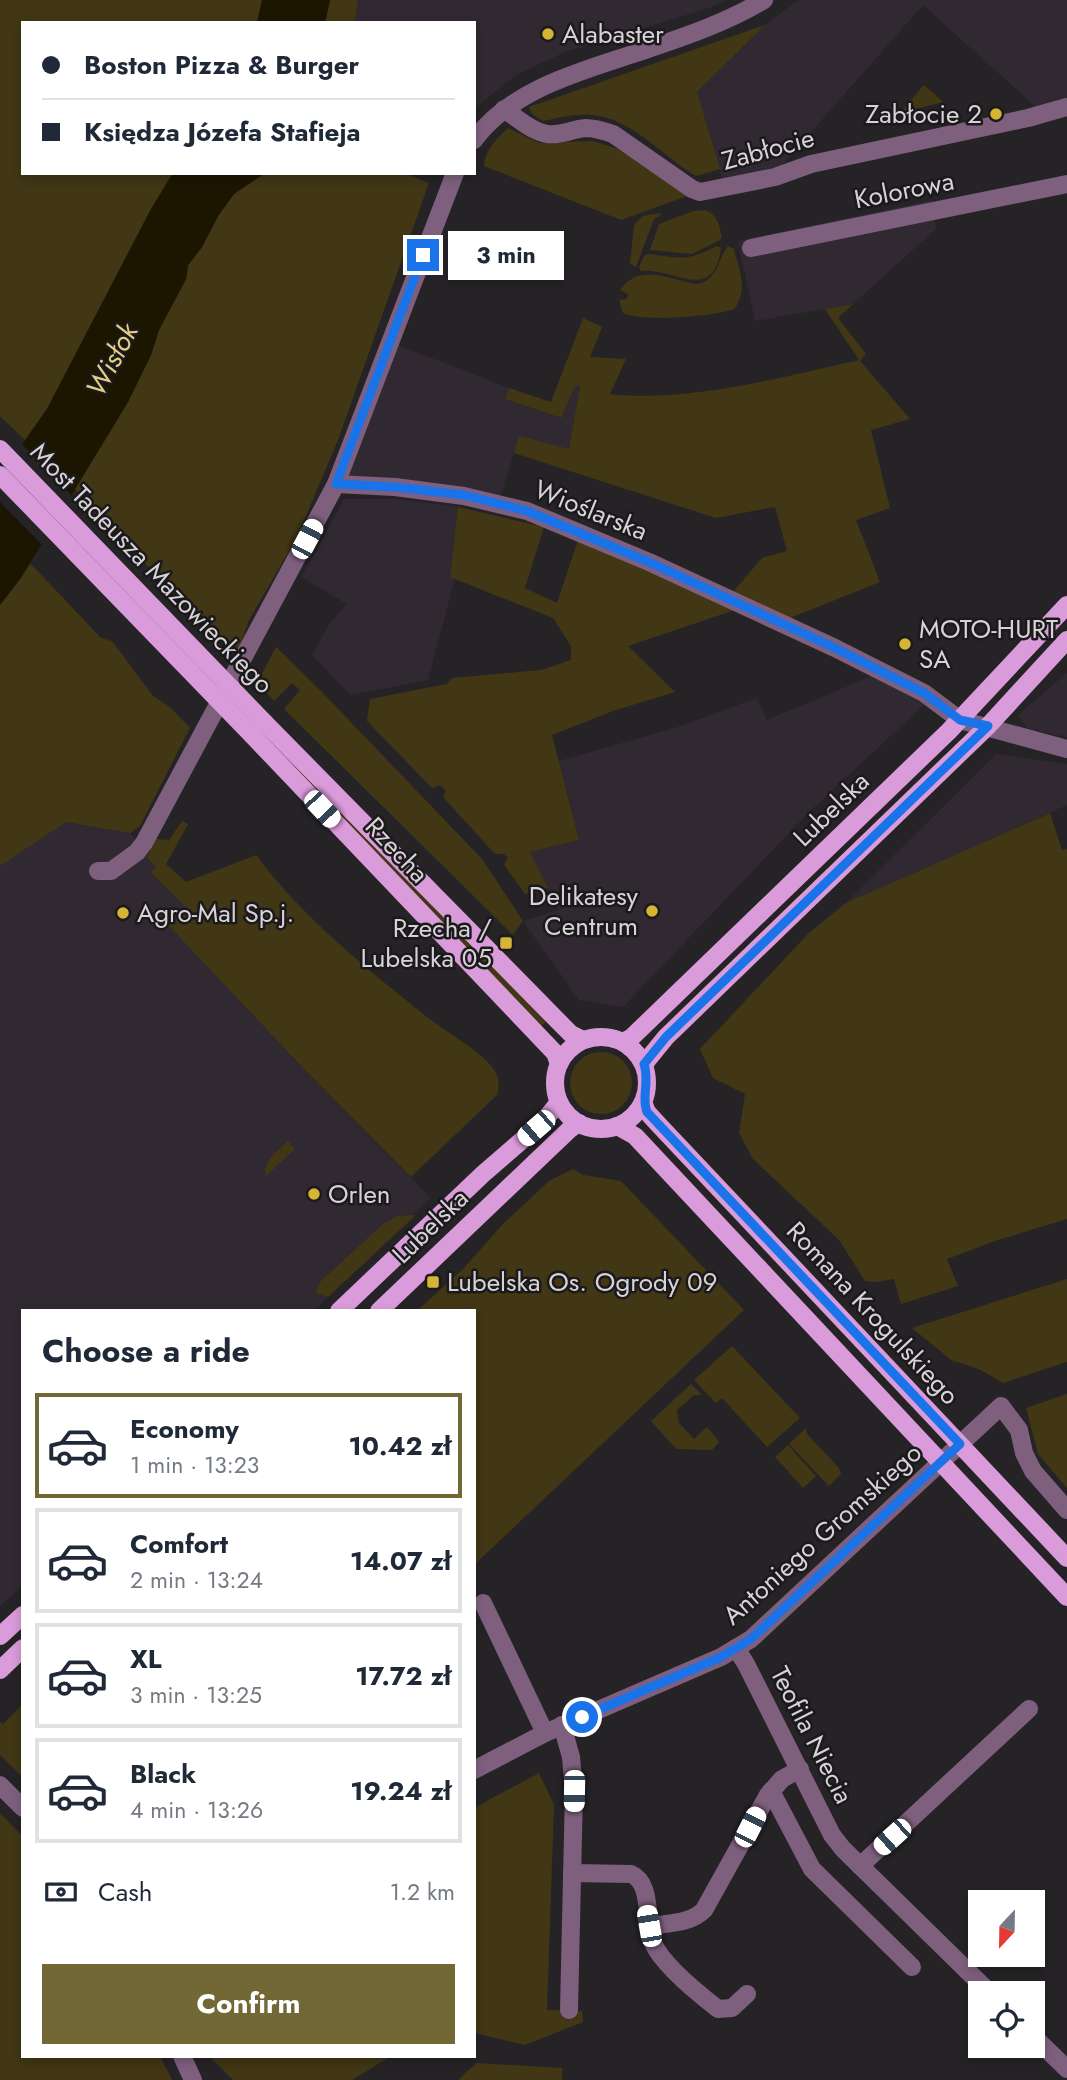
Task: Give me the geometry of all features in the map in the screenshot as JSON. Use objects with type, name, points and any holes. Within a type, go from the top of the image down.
[{"type":"main road","name":"Most Tadeusza Mazowieckiego","points":[[0,449],[259,729]]},
{"type":"main road","name":"Most Tadeusza Mazowieckiego","points":[[0,475],[259,729]]},
{"type":"main road","name":"Lubelska","points":[[623,1042],[632,1037],[960,720],[1067,605]]},
{"type":"main road","name":"Lubelska","points":[[644,1064],[666,1037],[988,726],[1067,640]]},
{"type":"main road","name":"Rzecha","points":[[259,729],[561,1024],[583,1040]]},
{"type":"main road","name":"Rzecha","points":[[259,729],[555,1053],[559,1064]]},
{"type":"main road","points":[[599,1036],[623,1042],[637,1053],[644,1064],[648,1082],[643,1102],[634,1115],[617,1126],[595,1128],[579,1123],[566,1113],[559,1102],[555,1080],[559,1064],[569,1049],[583,1040],[599,1036]]},
{"type":"main road","name":"Lubelska","points":[[341,1309],[466,1190],[543,1122],[559,1102]]},
{"type":"main road","name":"Romana Krogulskiego","points":[[643,1102],[647,1112],[1067,1559]]},
{"type":"main road","name":"Lubelska","points":[[381,1309],[579,1123]]},
{"type":"main road","name":"Romana Krogulskiego","points":[[617,1126],[635,1136],[1067,1597]]},
{"type":"main road","points":[[0,1636],[21,1617]]},
{"type":"main road","points":[[0,1670],[21,1650]]},
{"type":"street","points":[[476,138],[494,117],[533,92],[592,68],[702,30],[764,0]]},
{"type":"street","name":"Zabłocie","points":[[504,109],[545,134],[586,128],[613,134],[700,192],[775,177],[811,164],[1028,118],[1067,107]]},
{"type":"street","points":[[98,871],[111,871],[144,844],[336,484],[454,175]]},
{"type":"street","name":"Kolorowa","points":[[751,248],[1067,184]]},
{"type":"street","name":"Wioślarska","points":[[336,484],[464,495],[527,511],[649,562],[842,652],[924,693],[960,720]]},
{"type":"street","points":[[960,720],[1067,749]]},
{"type":"street","name":"Antoniego Gromskiego","points":[[476,1769],[545,1733],[721,1657],[736,1648],[759,1632],[1002,1406],[1019,1430],[1024,1453],[1033,1471],[1067,1510]]},
{"type":"street","points":[[483,1603],[545,1733]]},
{"type":"street","name":"Teofila Niecia","points":[[736,1648],[832,1835],[843,1849],[978,1981]]},
{"type":"street","points":[[860,1866],[1029,1709]]},
{"type":"street","points":[[562,1726],[570,1750],[574,1791],[569,2010]]},
{"type":"street","points":[[649,1926],[688,1920],[697,1917],[704,1910],[771,1791],[782,1779],[800,1769]]},
{"type":"street","points":[[0,1785],[21,1806]]},
{"type":"street","points":[[771,1791],[812,1869],[912,1967]]},
{"type":"street","points":[[572,1873],[631,1874],[636,1877],[642,1882],[653,1943],[661,1956],[718,2009],[732,2008],[747,1994]]},
{"type":"street","points":[[1045,2048],[1067,2069]]},
{"type":"street","points":[[182,2058],[194,2080]]},
{"type":"shaded area","points":[[0,0],[262,0],[257,21],[21,21],[21,175],[172,175],[151,209],[47,409],[25,440],[0,416]]},
{"type":"shaded area","points":[[330,0],[358,0],[355,21],[325,21]]},
{"type":"shaded area","name":"Alabaster","points":[[358,0],[727,0],[709,8],[565,52],[516,75],[476,107],[476,21],[355,21]]},
{"type":"shaded area","points":[[798,0],[1067,0],[1067,98],[1037,108],[923,5],[781,166],[723,182],[697,92],[765,25]]},
{"type":"shaded area","points":[[765,25],[697,92],[720,169],[696,176],[620,123],[586,115],[543,121],[532,114],[529,107]]},
{"type":"shaded area","points":[[924,85],[943,102],[900,113]]},
{"type":"shaded area","points":[[508,128],[539,143],[592,141],[618,149],[690,195],[621,220],[484,166],[489,149]]},
{"type":"shaded area","points":[[262,175],[409,175],[429,183],[338,440],[297,537],[249,620],[236,656],[75,489],[128,402],[151,355],[159,330],[186,279],[188,265],[234,194]]},
{"type":"shaded area","points":[[932,200],[936,229],[853,304],[755,321],[738,241]]},
{"type":"shaded area","points":[[705,210],[717,221],[722,237],[720,240],[692,254],[650,250],[659,224],[693,211]]},
{"type":"shaded area","points":[[661,215],[654,219],[636,267],[630,264],[634,225],[643,216]]},
{"type":"shaded area","points":[[717,246],[721,248],[717,265],[710,275],[701,279],[641,271],[639,267],[644,256],[648,254],[683,258],[698,255]]},
{"type":"shaded area","points":[[728,246],[734,249],[742,280],[741,295],[734,309],[678,317],[645,317],[623,313],[619,300],[627,299],[628,294],[620,290],[628,282],[636,277],[654,275],[695,284],[702,283],[716,270]]},
{"type":"shaded area","points":[[853,304],[838,318],[866,354],[860,361],[910,419],[871,430],[890,508],[856,520],[880,582],[785,620],[732,593],[762,558],[787,551],[775,507],[716,518],[514,453],[519,436],[569,449],[580,386],[575,386],[561,418],[505,399],[509,388],[551,402],[583,318],[602,327],[590,357],[626,359],[610,394],[670,395],[735,387],[859,360],[825,309]]},
{"type":"shaded area","points":[[398,345],[509,388],[505,399],[560,418],[575,386],[580,386],[569,450],[519,436],[500,498],[360,481],[347,474]]},
{"type":"shaded area","points":[[344,499],[395,499],[458,507],[450,577],[455,578],[428,680],[351,695],[312,655],[330,623],[347,604],[301,577]]},
{"type":"shaded area","points":[[458,507],[544,527],[525,588],[557,603],[578,540],[735,610],[628,646],[675,692],[613,711],[552,735],[579,840],[530,852],[548,888],[525,894],[504,865],[508,857],[495,854],[443,797],[446,791],[440,785],[432,788],[367,721],[370,699],[447,684],[452,678],[541,670],[571,660],[571,646],[553,618],[450,577]]},
{"type":"shaded area","points":[[30,563],[101,638],[112,641],[153,696],[170,707],[190,728],[140,826],[130,833],[66,822],[0,866],[0,605]]},
{"type":"shaded area","points":[[276,647],[482,859],[523,921],[513,935],[284,709],[300,690],[292,683],[274,701],[257,683]]},
{"type":"shaded area","points":[[1067,673],[1067,737],[1028,729],[1018,715]]},
{"type":"shaded area","points":[[872,676],[925,704],[807,814],[623,1007],[579,1000],[523,921],[559,910],[529,852],[579,840],[559,761],[678,727],[757,698],[767,720]]},
{"type":"shaded area","points":[[255,723],[548,1020],[540,1027],[253,725]]},
{"type":"shaded area","points":[[996,754],[1067,764],[1067,805],[846,903]]},
{"type":"shaded area","points":[[1050,813],[1062,850],[1067,849],[1067,1219],[947,1259],[958,1286],[901,1304],[894,1279],[865,1281],[839,1240],[753,1159],[739,1133],[745,1094],[713,1078],[700,1049],[808,934],[846,903]]},
{"type":"shaded area","points":[[182,821],[188,824],[166,864],[186,882],[256,855],[294,900],[336,941],[427,1017],[478,1053],[494,1069],[498,1079],[497,1095],[411,1177],[168,925],[185,906],[151,873],[156,867],[147,857],[156,839],[169,840]]},
{"type":"shaded area","points":[[66,822],[130,833],[157,867],[151,873],[186,906],[169,926],[431,1198],[315,1309],[21,1309],[21,1587],[0,1606],[0,866]]},
{"type":"shaded area","points":[[601,1052],[613,1054],[623,1061],[630,1071],[630,1095],[623,1105],[613,1112],[601,1114],[589,1112],[579,1105],[572,1095],[570,1083],[572,1071],[579,1061],[589,1054]]},
{"type":"shaded area","points":[[288,1141],[295,1149],[266,1176],[269,1161]]},
{"type":"shaded area","points":[[573,1169],[583,1175],[621,1181],[744,1310],[476,1563],[476,1309],[419,1309],[464,1268],[502,1225],[549,1181]]},
{"type":"shaded area","points":[[416,1215],[328,1297],[316,1293],[320,1282],[383,1224],[397,1216]]},
{"type":"shaded area","points":[[1067,1279],[1067,1362],[1003,1383],[979,1369],[951,1360],[912,1328]]},
{"type":"shaded area","points":[[732,1346],[800,1418],[767,1447],[722,1398],[716,1403],[694,1380]]},
{"type":"shaded area","points":[[691,1384],[702,1395],[694,1395],[677,1410],[679,1423],[694,1439],[707,1427],[719,1442],[712,1450],[676,1449],[651,1421]]},
{"type":"shaded area","points":[[1067,1394],[1067,1488],[1038,1454],[1026,1408]]},
{"type":"shaded area","points":[[806,1428],[807,1434],[839,1468],[841,1474],[829,1486],[789,1444]]},
{"type":"shaded area","points":[[788,1445],[816,1476],[803,1488],[775,1457]]},
{"type":"shaded area","points":[[21,1707],[21,1776],[0,1755],[0,1722],[3,1724]]},
{"type":"shaded area","points":[[539,1773],[554,1805],[547,2010],[582,2011],[583,2022],[525,2045],[476,2033],[476,1807]]},
{"type":"shaded area","points":[[0,1813],[21,1835],[21,2058],[161,2058],[172,2080],[0,2080]]},
{"type":"shaded area","points":[[211,2058],[388,2058],[352,2080],[233,2080]]},
{"type":"shaded area","points":[[476,2063],[562,2068],[562,2080],[458,2080]]},
{"type":"water","points":[[262,0],[330,0],[325,21],[257,21]]},
{"type":"water","name":"Wisłok","points":[[172,175],[262,175],[234,194],[188,265],[186,279],[159,330],[151,355],[128,402],[21,578],[0,605],[0,476],[47,409],[151,209]]},
{"type":"pier","points":[[20,442],[73,497],[44,547],[0,502],[0,470]]},
{"type":"place","name":"Alabaster","points":[[548,34]]},
{"type":"place","name":"Zabłocie 2","points":[[996,114]]},
{"type":"place","name":"MOTO-HURT SA","points":[[905,644]]},
{"type":"place","name":"Delikatesy Centrum","points":[[652,911]]},
{"type":"place","name":"Agro-Mal Sp.j.","points":[[123,913]]},
{"type":"place","name":"Rzecha / Lubelska 05","points":[[506,943]]},
{"type":"place","name":"Orlen","points":[[314,1194]]},
{"type":"place","name":"Lubelska Os. Ogrody 09","points":[[433,1282]]},
{"type":"route","points":[[423,255],[336,484],[464,495],[527,511],[758,611],[924,693],[960,720],[988,726],[666,1037],[644,1064],[648,1082],[643,1102],[647,1112],[960,1444],[751,1639],[721,1657],[582,1717]]}]
